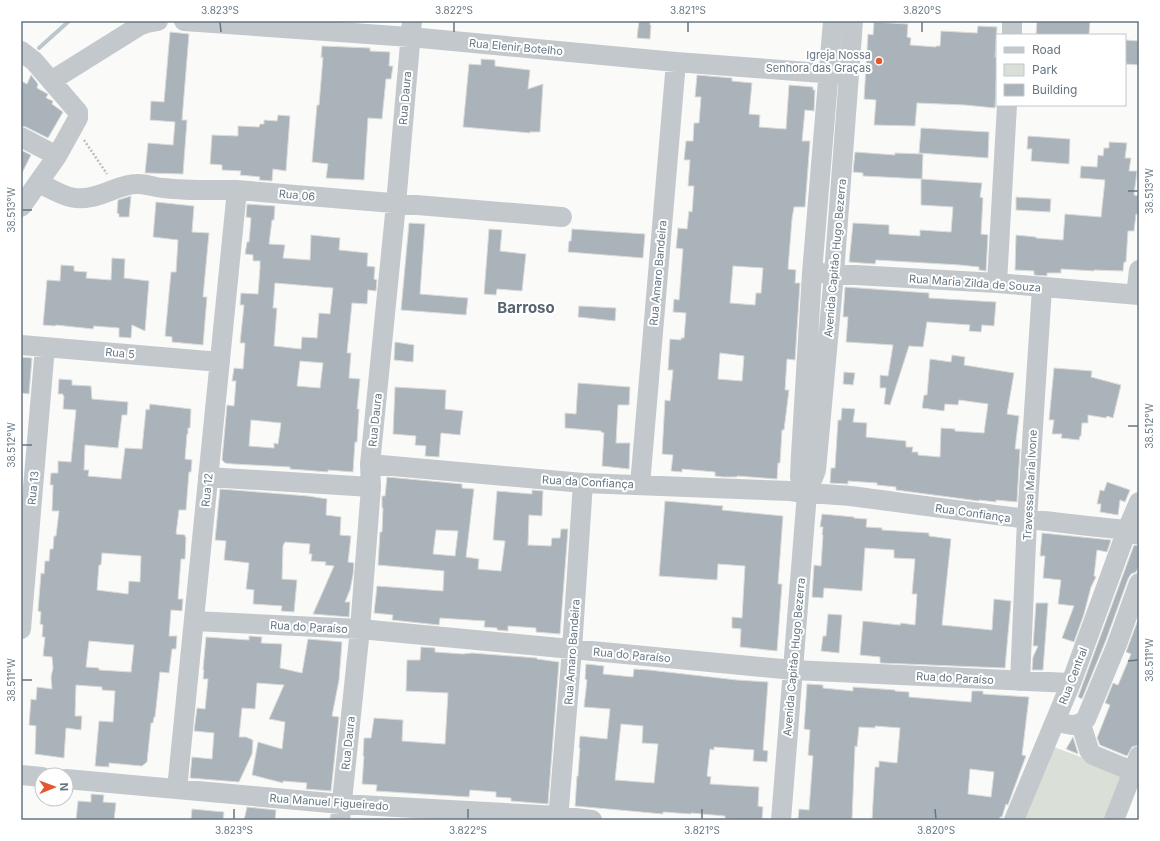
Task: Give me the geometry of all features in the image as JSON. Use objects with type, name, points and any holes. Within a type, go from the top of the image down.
[{"type":"street","points":[[51,81],[139,26],[158,21]]},
{"type":"street","name":"Rua Elenir Botelho","points":[[184,21],[411,29],[676,62],[849,75]]},
{"type":"street","name":"Avenida Capitão Hugo Bezerra","points":[[807,493],[800,477],[800,455],[812,273],[833,21]]},
{"type":"street","name":"Avenida Capitão Hugo Bezerra","points":[[781,820],[807,493],[816,470],[834,274],[853,21]]},
{"type":"street","points":[[1012,21],[1012,34]]},
{"type":"street","name":"Rua Daura","points":[[341,812],[360,629],[371,487],[370,464],[396,204],[411,29]]},
{"type":"street","points":[[21,50],[34,61],[51,81],[76,118],[57,156],[21,207]]},
{"type":"street","name":"Rua Amaro Bandeira","points":[[640,484],[676,62]]},
{"type":"street","points":[[997,283],[1007,106]]},
{"type":"street","points":[[21,137],[57,156]]},
{"type":"street","name":"Rua 06","points":[[39,183],[76,200],[102,194],[116,188],[138,184],[161,188],[197,191],[237,190],[562,217]]},
{"type":"street","name":"Rua 12","points":[[177,789],[237,190]]},
{"type":"street","points":[[1138,295],[1139,270]]},
{"type":"street","name":"Rua Maria Zilda de Souza","points":[[812,273],[997,283],[1138,295]]},
{"type":"street","name":"Travessa Maria Ivone","points":[[1020,682],[1027,520],[1042,288]]},
{"type":"street","name":"Rua 5","points":[[21,345],[220,362]]},
{"type":"street","name":"Rua 13","points":[[21,629],[45,347]]},
{"type":"street","name":"Rua da Confiança","points":[[370,464],[583,483],[640,484],[807,493]]},
{"type":"street","points":[[208,477],[371,487]]},
{"type":"street","name":"Rua Amaro Bandeira","points":[[558,818],[572,649],[583,483]]},
{"type":"street","name":"Rua Confiança","points":[[807,493],[847,496],[1133,533]]},
{"type":"street","name":"Rua Central","points":[[1014,820],[1133,533],[1139,502]]},
{"type":"street","points":[[1055,721],[1069,725],[1081,724],[1086,719],[1092,707],[1139,583]]},
{"type":"street","name":"Rua do Paraíso","points":[[194,621],[360,629],[794,670],[1020,682],[1071,683]]},
{"type":"street","points":[[1081,724],[1089,750],[1093,755],[1136,764],[1114,820]]},
{"type":"street","points":[[21,775],[34,776]]},
{"type":"street","name":"Rua Manuel Figueiredo","points":[[74,780],[177,789],[341,812],[592,820]]},
{"type":"path","points":[[76,118],[116,188]]},
{"type":"green space","points":[[1051,746],[1127,774],[1110,820],[1024,820]]},
{"type":"building","points":[[639,21],[650,21],[650,39],[637,38]]},
{"type":"building","points":[[1037,21],[1090,21],[1089,34],[1036,34]]},
{"type":"building","points":[[874,22],[908,24],[907,37],[911,38],[910,45],[936,47],[940,46],[941,31],[977,33],[978,26],[997,27],[995,57],[995,108],[917,103],[915,126],[874,125],[876,100],[864,99],[868,34],[873,35]]},
{"type":"building","points":[[170,32],[189,34],[182,120],[187,120],[183,174],[145,173],[148,143],[173,145],[175,122],[150,120],[151,101],[164,102]]},
{"type":"building","points":[[1126,40],[1139,41],[1139,65],[1126,64]]},
{"type":"building","points":[[322,46],[370,48],[370,51],[390,52],[389,66],[393,66],[391,79],[386,79],[382,119],[368,118],[364,180],[326,178],[328,164],[312,162],[317,105],[319,105],[323,57],[321,58]]},
{"type":"building","points":[[481,59],[495,60],[495,66],[530,70],[528,89],[543,84],[540,132],[530,133],[463,127],[469,64],[481,65]]},
{"type":"building","points":[[31,75],[38,84],[37,88],[48,94],[46,98],[53,101],[52,104],[63,112],[48,138],[21,126],[21,81],[27,84]]},
{"type":"building","points":[[697,75],[732,78],[732,81],[752,83],[749,114],[760,115],[759,127],[786,129],[789,85],[813,87],[813,90],[815,90],[814,111],[805,110],[802,141],[810,141],[805,207],[794,207],[792,219],[788,269],[796,270],[795,283],[800,283],[795,360],[787,359],[785,390],[789,390],[784,430],[782,430],[780,463],[778,463],[777,479],[737,476],[723,477],[715,476],[715,472],[682,469],[682,472],[671,471],[673,455],[662,454],[665,400],[670,401],[673,370],[668,370],[670,339],[681,340],[681,338],[684,338],[686,313],[673,312],[674,299],[679,300],[683,249],[676,248],[678,228],[687,229],[689,211],[692,212],[694,186],[688,186],[690,160],[684,160],[686,141],[693,141],[694,123],[699,123],[701,97],[695,97]],"holes":[[[733,266],[763,268],[761,293],[756,293],[755,305],[730,303]],[[720,353],[744,356],[742,381],[718,379]]]},
{"type":"building","points":[[278,115],[290,116],[286,171],[273,169],[272,181],[259,180],[260,177],[240,175],[241,171],[222,170],[222,165],[210,164],[212,135],[238,136],[238,126],[259,127],[260,124],[264,124],[264,120],[277,121]]},
{"type":"building","points":[[921,128],[989,132],[988,158],[919,153]]},
{"type":"building","points":[[1028,136],[1070,139],[1069,164],[1031,161],[1032,149],[1027,149]]},
{"type":"building","points":[[1109,142],[1127,143],[1125,158],[1131,158],[1129,171],[1137,171],[1134,195],[1139,196],[1139,214],[1136,214],[1134,231],[1128,231],[1126,262],[1124,262],[1123,271],[1061,269],[1061,273],[1047,273],[1047,276],[1034,275],[1034,271],[1015,270],[1016,235],[1063,240],[1065,214],[1101,217],[1105,180],[1080,178],[1081,166],[1097,167],[1098,155],[1103,156],[1104,148],[1109,148]]},
{"type":"building","points":[[21,150],[31,155],[21,175]]},
{"type":"building","points":[[855,152],[895,155],[895,153],[923,154],[922,179],[863,176],[863,173],[853,172]]},
{"type":"building","points":[[921,179],[982,183],[980,197],[983,198],[981,234],[988,235],[986,271],[979,270],[979,267],[960,265],[876,260],[875,264],[849,262],[853,223],[889,225],[889,234],[920,236],[920,230],[951,232],[953,207],[921,205]]},
{"type":"building","points":[[131,196],[129,217],[119,217],[119,214],[117,213],[118,200]]},
{"type":"building","points":[[1016,197],[1051,199],[1050,212],[1016,210]]},
{"type":"building","points":[[156,202],[194,206],[192,232],[209,233],[203,297],[207,297],[203,345],[172,342],[172,337],[165,336],[171,272],[176,272],[178,240],[153,237]]},
{"type":"building","points":[[247,204],[275,206],[269,244],[285,245],[283,258],[310,260],[311,235],[340,238],[339,250],[368,253],[367,266],[375,267],[374,279],[377,280],[376,291],[368,290],[367,304],[352,303],[347,353],[351,353],[349,378],[360,379],[357,409],[359,409],[357,442],[355,442],[353,472],[328,470],[328,472],[290,469],[290,467],[233,464],[225,463],[222,460],[227,405],[234,406],[236,381],[232,381],[234,368],[243,369],[245,343],[240,343],[244,305],[240,305],[241,293],[258,294],[260,261],[253,261],[253,255],[245,254],[247,242],[249,242],[251,218],[246,217]],"holes":[[[275,283],[333,288],[330,314],[319,313],[317,338],[302,337],[301,349],[274,346],[277,308],[273,308]],[[300,361],[323,363],[320,388],[297,386]],[[251,420],[281,423],[278,444],[274,443],[274,448],[249,446]]]},
{"type":"building","points":[[409,223],[425,224],[420,294],[468,298],[466,315],[401,310]]},
{"type":"building","points":[[489,229],[502,230],[500,251],[526,254],[522,291],[497,289],[496,295],[484,294]]},
{"type":"building","points":[[572,229],[645,234],[643,258],[568,252]]},
{"type":"building","points":[[112,258],[125,259],[124,278],[149,281],[145,331],[132,325],[131,338],[119,337],[119,328],[94,326],[93,329],[43,325],[47,280],[60,281],[61,265],[74,266],[74,271],[87,272],[86,278],[111,280]]},
{"type":"building","points":[[845,287],[929,293],[929,298],[996,302],[994,326],[982,325],[981,332],[969,331],[970,325],[927,322],[923,347],[909,346],[890,405],[884,404],[886,388],[880,388],[880,375],[888,376],[893,345],[846,342],[848,317],[843,317]]},
{"type":"building","points":[[579,306],[616,308],[615,321],[578,317]]},
{"type":"building","points":[[395,342],[414,345],[413,362],[394,360]]},
{"type":"building","points":[[952,355],[965,357],[964,365],[1014,373],[1007,414],[1019,416],[1015,449],[1020,449],[1017,502],[996,500],[996,502],[979,501],[896,490],[896,487],[877,485],[877,483],[848,481],[848,484],[830,483],[831,468],[835,468],[838,420],[841,420],[842,408],[855,409],[853,422],[867,423],[866,437],[906,441],[906,447],[913,447],[912,452],[918,452],[918,455],[940,457],[941,428],[955,429],[955,431],[984,433],[988,404],[959,400],[958,405],[945,404],[944,411],[922,408],[924,395],[927,395],[930,359],[951,362]]},
{"type":"building","points":[[21,357],[32,358],[29,394],[21,393]]},
{"type":"building","points":[[1054,368],[1092,371],[1091,377],[1121,385],[1113,418],[1107,416],[1106,418],[1088,415],[1088,423],[1082,423],[1081,436],[1079,440],[1061,438],[1062,434],[1052,434],[1054,420],[1049,420]]},
{"type":"building","points":[[844,372],[855,373],[853,385],[843,384]]},
{"type":"building","points":[[59,379],[72,380],[72,385],[91,386],[92,399],[128,402],[127,415],[122,415],[118,448],[85,445],[84,470],[89,470],[88,476],[121,479],[125,448],[142,449],[146,409],[149,410],[150,404],[191,409],[190,428],[188,428],[187,434],[185,459],[192,460],[191,472],[189,472],[186,510],[179,510],[176,534],[185,535],[186,537],[185,559],[181,559],[178,599],[183,599],[182,611],[171,610],[169,636],[177,636],[176,649],[172,649],[169,673],[160,672],[155,717],[153,723],[151,723],[147,762],[142,766],[109,763],[109,767],[95,766],[99,721],[113,722],[115,691],[102,690],[102,687],[76,685],[75,716],[82,716],[81,730],[66,728],[64,758],[35,754],[36,726],[29,725],[31,699],[36,700],[37,687],[52,689],[52,657],[43,656],[45,637],[42,637],[43,625],[40,624],[41,612],[38,611],[41,573],[44,574],[45,561],[49,561],[50,549],[53,549],[59,511],[52,511],[53,485],[50,485],[51,473],[58,473],[58,461],[71,462],[76,410],[63,409],[64,396],[63,394],[58,394]],"holes":[[[102,553],[141,556],[140,582],[129,581],[128,594],[97,590],[99,565],[101,565]],[[89,641],[134,645],[131,672],[99,670],[99,668],[86,667]]]},
{"type":"building","points":[[578,383],[630,387],[629,405],[618,405],[616,443],[630,443],[629,469],[602,466],[604,433],[601,431],[565,428],[565,413],[576,414]]},
{"type":"building","points":[[395,387],[446,390],[445,409],[463,411],[460,435],[441,433],[439,457],[425,456],[426,446],[415,445],[416,436],[393,434]]},
{"type":"building","points":[[387,477],[462,484],[462,488],[474,489],[466,557],[479,559],[478,569],[501,571],[505,541],[493,540],[497,491],[532,494],[532,490],[543,491],[542,516],[529,515],[528,545],[551,546],[552,538],[560,538],[561,529],[568,529],[560,634],[536,632],[536,628],[508,626],[508,631],[497,630],[497,628],[484,627],[485,621],[440,618],[439,625],[392,620],[393,615],[374,613],[377,586],[443,591],[444,571],[378,565],[380,532],[382,532],[382,496],[385,496]],"holes":[[[436,530],[458,531],[455,556],[433,554]]]},
{"type":"building","points":[[1107,482],[1130,490],[1125,502],[1120,500],[1118,515],[1100,512],[1101,504],[1097,504],[1100,490],[1104,491]]},
{"type":"building","points":[[220,489],[308,496],[327,499],[326,515],[341,517],[340,535],[351,536],[348,562],[354,563],[353,575],[350,590],[345,602],[350,602],[349,617],[313,614],[334,566],[325,565],[326,562],[311,561],[312,554],[309,554],[310,544],[285,542],[283,546],[282,579],[297,580],[294,612],[281,611],[282,606],[253,604],[254,590],[246,589],[249,563],[224,560],[226,541],[215,540]]},
{"type":"building","points":[[665,501],[723,506],[722,510],[783,516],[778,584],[782,584],[777,651],[740,647],[741,629],[732,628],[732,617],[742,618],[745,566],[718,564],[717,580],[659,576]]},
{"type":"building","points":[[822,514],[867,519],[866,527],[882,528],[882,530],[929,533],[929,536],[951,539],[942,625],[992,630],[994,599],[1011,601],[1005,668],[880,663],[880,657],[860,655],[863,621],[915,625],[917,594],[912,594],[915,559],[894,558],[894,550],[865,548],[862,591],[824,588],[823,598],[812,597],[814,565],[821,566],[823,527],[820,527]]},
{"type":"building","points":[[1042,533],[1111,540],[1107,552],[1097,550],[1094,576],[1096,577],[1091,587],[1084,614],[1074,642],[1062,638],[1074,606],[1058,604],[1061,580],[1043,578],[1045,556],[1040,556]]},
{"type":"building","points":[[1134,545],[1139,546],[1139,566],[1136,572],[1131,574],[1128,579],[1106,640],[1082,699],[1078,697]]},
{"type":"building","points":[[1036,603],[1048,603],[1043,670],[1032,670],[1033,657],[1038,646],[1033,646]]},
{"type":"building","points":[[828,614],[842,615],[839,653],[821,651],[823,636],[826,636]]},
{"type":"building","points":[[1139,617],[1139,745],[1132,747],[1127,756],[1100,745],[1097,738],[1110,705],[1105,703],[1113,683],[1118,685],[1131,654],[1126,652]]},
{"type":"building","points":[[249,636],[262,637],[261,643],[282,644],[280,668],[302,673],[308,639],[342,642],[339,680],[332,716],[339,717],[331,791],[306,789],[307,783],[283,781],[283,783],[252,775],[258,742],[282,749],[285,722],[269,719],[284,685],[257,683],[255,709],[242,708],[239,737],[246,737],[253,740],[252,754],[239,782],[190,778],[192,757],[212,759],[214,733],[194,731],[197,708],[205,709],[208,679],[203,679],[206,637],[249,640]]},
{"type":"building","points":[[421,647],[435,648],[435,652],[537,658],[559,662],[548,804],[511,801],[511,798],[496,797],[496,792],[470,790],[469,797],[376,791],[377,785],[362,784],[364,738],[371,738],[374,718],[403,720],[402,741],[445,744],[448,693],[406,691],[407,660],[420,660]]},
{"type":"building","points":[[586,664],[604,666],[603,674],[633,677],[634,669],[768,682],[763,750],[768,751],[767,762],[753,761],[754,750],[714,747],[714,750],[710,749],[707,776],[711,777],[710,784],[759,787],[758,806],[763,807],[762,820],[725,819],[725,816],[691,813],[663,812],[663,814],[575,806],[580,736],[607,739],[610,709],[584,707],[587,680],[585,679]],"holes":[[[621,724],[643,726],[642,743],[658,744],[654,783],[615,780]]]},
{"type":"building","points":[[807,684],[823,685],[823,688],[853,691],[853,687],[895,690],[909,692],[909,697],[971,702],[972,691],[983,691],[983,694],[1029,697],[1022,755],[1026,756],[1008,805],[1006,804],[1002,817],[1000,817],[999,820],[872,820],[875,767],[879,767],[879,761],[897,763],[900,728],[875,726],[875,728],[859,727],[857,747],[855,746],[852,820],[798,820],[799,809],[809,810],[813,756],[808,755],[810,730],[804,729]],"holes":[[[970,769],[994,772],[991,797],[968,794]]]},
{"type":"building","points":[[1073,737],[1078,753],[1078,754],[1066,749]]},
{"type":"building","points":[[91,794],[104,795],[103,802],[116,803],[114,820],[76,820],[78,801],[91,802]]},
{"type":"building","points":[[247,807],[276,810],[275,820],[244,820]]},
{"type":"building","points":[[192,809],[224,812],[223,820],[191,820]]},
{"type":"waterway","points":[[39,48],[69,21]]},
{"type":"place","name":"Igreja Nossa Senhora das Graças","points":[[879,61]]},
{"type":"district","name":"Barroso","points":[[526,307]]}]
